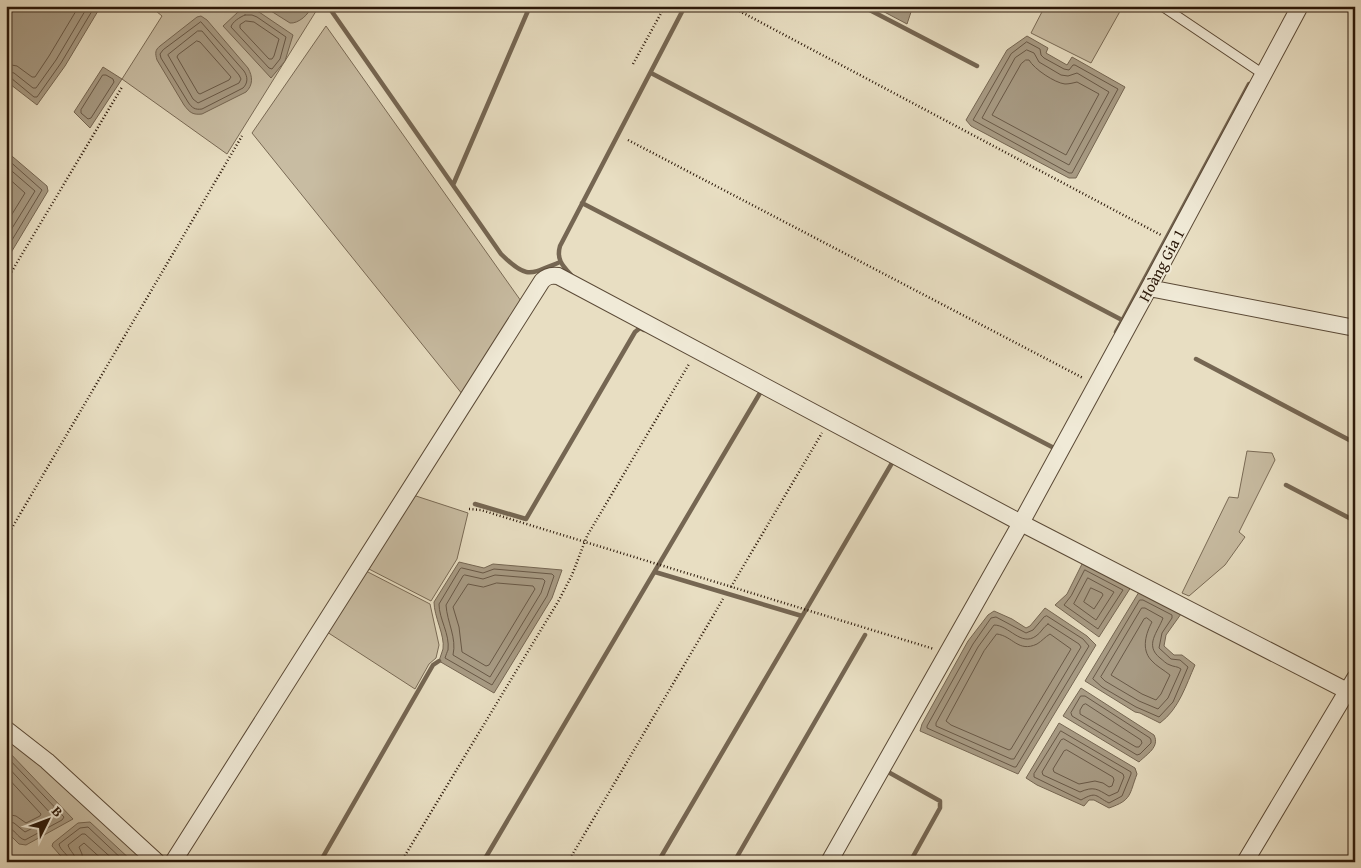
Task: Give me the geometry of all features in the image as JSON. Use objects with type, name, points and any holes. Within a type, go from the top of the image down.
[{"type":"street","name":"Hoàng Gia 1","points":[[829,862],[1021,523],[1300,6]]},
{"type":"street","points":[[174,862],[542,281],[551,275],[558,276],[1021,523],[1352,688],[1245,862]]},
{"type":"street","points":[[1149,288],[1355,328]]},
{"type":"street","points":[[6,729],[47,762],[158,862]]},
{"type":"lane","points":[[1162,6],[1264,74]]},
{"type":"path","points":[[633,64],[665,6]]},
{"type":"path","points":[[730,6],[1174,241]]},
{"type":"path","points":[[6,281],[122,87]]},
{"type":"path","points":[[6,538],[242,136]]},
{"type":"path","points":[[628,140],[1096,385]]},
{"type":"path","points":[[6,267],[12,271]]},
{"type":"path","points":[[401,862],[560,600],[585,542],[697,350]]},
{"type":"path","points":[[731,587],[829,421]]},
{"type":"path","points":[[469,509],[481,510],[947,653]]},
{"type":"path","points":[[568,862],[723,600]]},
{"type":"shaded area","points":[[150,6],[317,6],[318,8],[227,154],[122,79],[162,16]]},
{"type":"shaded area","points":[[1045,6],[1123,6],[1091,63],[1031,33]]},
{"type":"shaded area","points":[[326,26],[521,301],[463,395],[252,133]]},
{"type":"shaded area","points":[[1247,451],[1272,453],[1275,460],[1239,532],[1245,537],[1225,565],[1189,596],[1182,593],[1229,497],[1238,498]]},
{"type":"shaded area","points":[[412,496],[468,513],[457,559],[431,601],[367,568]]},
{"type":"shaded area","points":[[366,571],[430,604],[439,645],[436,658],[429,664],[415,689],[327,632]]},
{"type":"shaded area","points":[[6,735],[150,862],[6,862]]},
{"type":"water","points":[[12,6],[101,6],[65,66],[37,105],[6,81],[6,17]]},
{"type":"water","points":[[263,6],[311,6],[303,18],[297,22],[290,23]]},
{"type":"water","points":[[873,6],[913,6],[907,24]]},
{"type":"water","points":[[244,10],[259,12],[293,35],[285,61],[271,78],[223,26],[238,12]]},
{"type":"water","points":[[201,16],[207,20],[248,68],[252,81],[246,92],[202,114],[194,114],[184,105],[157,60],[156,54],[160,46],[197,17]]},
{"type":"water","points":[[1027,36],[1048,48],[1046,53],[1067,65],[1072,57],[1125,87],[1076,178],[1069,178],[971,126],[966,120],[1007,50]]},
{"type":"water","points":[[103,67],[122,79],[90,128],[74,112]]},
{"type":"water","points":[[6,151],[47,186],[48,191],[9,256],[6,257]]},
{"type":"water","points":[[459,562],[484,568],[493,564],[562,570],[552,598],[494,693],[439,661],[443,644],[434,602]]},
{"type":"water","points":[[1083,562],[1131,587],[1099,637],[1055,605],[1067,594]]},
{"type":"water","points":[[1139,592],[1181,614],[1166,635],[1164,646],[1174,655],[1182,655],[1195,665],[1177,704],[1160,723],[1135,712],[1085,681]]},
{"type":"water","points":[[1045,608],[1087,636],[1096,645],[1018,774],[920,731],[922,724],[968,641],[988,615],[994,611],[1026,628],[1030,626]]},
{"type":"water","points":[[1081,688],[1154,735],[1155,743],[1152,750],[1139,762],[1063,716]]},
{"type":"water","points":[[1059,723],[1135,768],[1137,774],[1131,792],[1126,799],[1109,808],[1094,800],[1089,800],[1084,806],[1037,785],[1026,778]]},
{"type":"water","points":[[6,749],[73,819],[26,845],[19,844],[6,831]]},
{"type":"water","points":[[90,822],[133,862],[66,862],[52,846],[53,843],[78,823]]},
{"type":"waterway","points":[[328,6],[501,254],[517,268],[529,272],[535,272],[560,262]]},
{"type":"waterway","points":[[453,185],[530,6]]},
{"type":"waterway","points":[[572,276],[563,266],[560,259],[560,246],[685,6]]},
{"type":"waterway","points":[[862,6],[977,66]]},
{"type":"waterway","points":[[651,73],[1122,320]]},
{"type":"waterway","points":[[1116,332],[1249,84]]},
{"type":"waterway","points":[[582,203],[1054,448]]},
{"type":"waterway","points":[[475,504],[526,519],[635,332],[640,328],[644,330]]},
{"type":"waterway","points":[[1196,359],[1355,443]]},
{"type":"waterway","points":[[483,862],[760,393]]},
{"type":"waterway","points":[[658,862],[892,463]]},
{"type":"waterway","points":[[1286,485],[1355,521]]},
{"type":"waterway","points":[[655,572],[802,616]]},
{"type":"waterway","points":[[734,862],[865,635]]},
{"type":"waterway","points":[[320,862],[433,665],[439,661]]},
{"type":"waterway","points":[[890,773],[940,801],[940,808],[910,862]]}]
